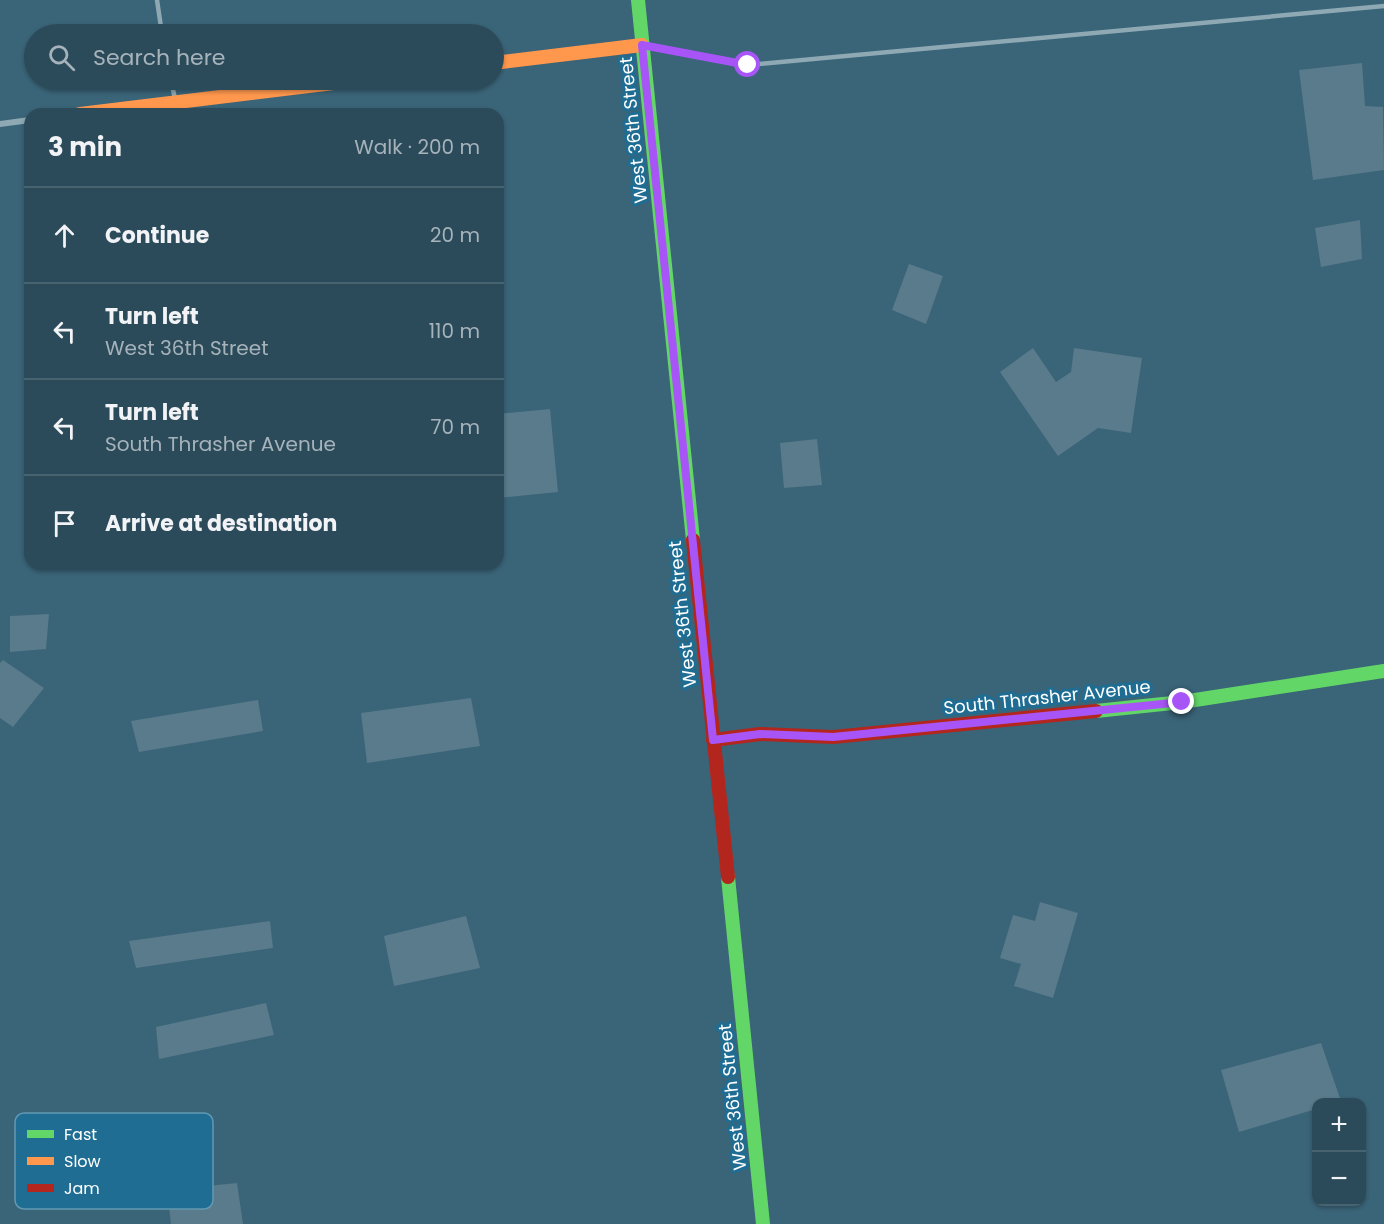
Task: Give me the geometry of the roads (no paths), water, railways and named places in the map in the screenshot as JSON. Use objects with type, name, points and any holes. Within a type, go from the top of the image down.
[{"type":"street","name":"West 36th Street","points":[[638,0],[763,1224]]},
{"type":"street","points":[[504,62],[642,45]]},
{"type":"street","points":[[128,108],[275,90]]},
{"type":"street","points":[[0,124],[24,121]]},
{"type":"street","name":"South Thrasher Avenue","points":[[713,740],[760,734],[833,737],[1182,702],[1384,671]]},
{"type":"lane","points":[[157,0],[161,24]]},
{"type":"lane","points":[[642,45],[748,65],[1384,6]]},
{"type":"lane","points":[[173,90],[176,102]]}]
